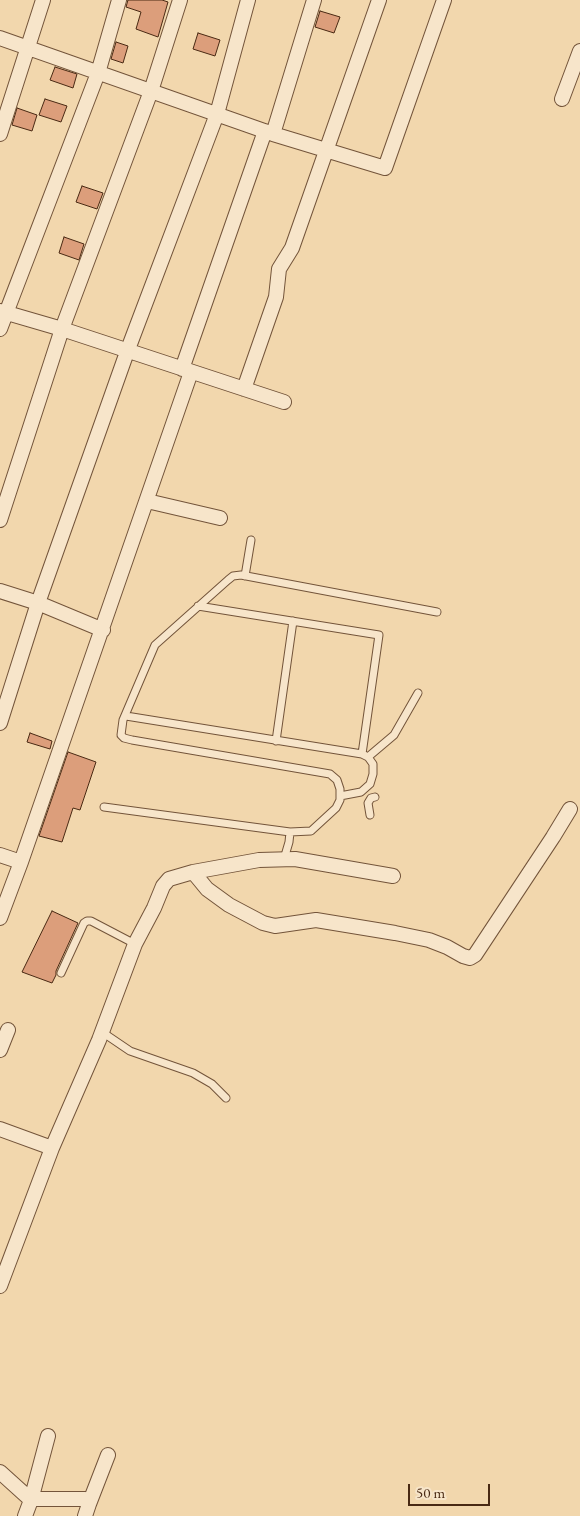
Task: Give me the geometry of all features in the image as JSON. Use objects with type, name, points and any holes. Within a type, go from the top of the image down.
[{"type":"street","points":[[0,134],[43,0]]},
{"type":"street","points":[[0,329],[3,312],[98,73],[119,0]]},
{"type":"street","points":[[0,520],[62,329],[151,91],[180,0]]},
{"type":"street","points":[[0,723],[38,603],[127,352],[217,114],[248,0]]},
{"type":"street","points":[[0,918],[103,630],[147,501],[187,371],[314,0]]},
{"type":"street","points":[[244,389],[276,297],[279,269],[292,248],[379,0]]},
{"type":"street","points":[[0,38],[269,133],[386,168],[444,0]]},
{"type":"street","points":[[562,99],[580,50]]},
{"type":"street","points":[[3,312],[62,329],[127,352],[284,402]]},
{"type":"street","points":[[147,501],[220,518]]},
{"type":"street","points":[[0,591],[38,603],[103,630]]},
{"type":"street","points":[[192,872],[207,889],[229,905],[263,923],[275,926],[316,920],[395,933],[428,940],[470,958],[475,955],[554,837],[570,809]]},
{"type":"street","points":[[0,855],[21,862]]},
{"type":"street","points":[[0,1286],[52,1148],[102,1032],[135,944],[154,908],[162,886],[169,879],[192,872],[259,860],[295,859],[393,876]]},
{"type":"street","points":[[0,1050],[8,1030]]},
{"type":"street","points":[[0,1129],[52,1148]]},
{"type":"street","points":[[25,1516],[48,1436]]},
{"type":"street","points":[[87,1510],[108,1454]]},
{"type":"street","points":[[0,1472],[31,1500],[85,1499],[88,1500],[87,1510]]},
{"type":"lane","points":[[245,576],[251,540]]},
{"type":"lane","points":[[104,807],[290,832],[311,831],[336,808],[340,796],[337,780],[330,774],[124,738],[121,730],[123,720],[155,645],[233,576],[245,576],[437,612]]},
{"type":"lane","points":[[198,606],[379,635],[365,755]]},
{"type":"lane","points":[[276,741],[294,621]]},
{"type":"lane","points":[[365,755],[394,735],[418,693]]},
{"type":"lane","points":[[126,716],[365,755],[373,764],[370,784],[361,792],[340,796]]},
{"type":"lane","points":[[356,793],[368,803],[370,815]]},
{"type":"lane","points":[[368,803],[371,798],[375,797]]},
{"type":"lane","points":[[284,859],[290,832]]},
{"type":"lane","points":[[61,973],[84,923],[87,921],[91,921],[135,944]]},
{"type":"lane","points":[[102,1032],[130,1051],[193,1073],[212,1084],[226,1098]]},
{"type":"building","points":[[128,0],[162,0],[168,2],[158,37],[136,29],[141,12],[126,7]]},
{"type":"building","points":[[320,11],[340,17],[334,33],[315,27]]},
{"type":"building","points":[[198,33],[220,40],[215,56],[193,49]]},
{"type":"building","points":[[116,42],[128,46],[123,63],[111,59]]},
{"type":"building","points":[[55,67],[77,74],[73,88],[50,80]]},
{"type":"building","points":[[45,99],[67,106],[61,122],[39,115]]},
{"type":"building","points":[[17,108],[37,115],[32,131],[12,125]]},
{"type":"building","points":[[82,186],[103,193],[97,209],[76,202]]},
{"type":"building","points":[[64,237],[84,244],[79,260],[59,253]]},
{"type":"building","points":[[30,733],[52,741],[50,749],[27,742]]},
{"type":"building","points":[[68,752],[96,762],[80,810],[73,808],[62,842],[39,836]]},
{"type":"building","points":[[52,911],[78,923],[52,983],[22,972]]}]
